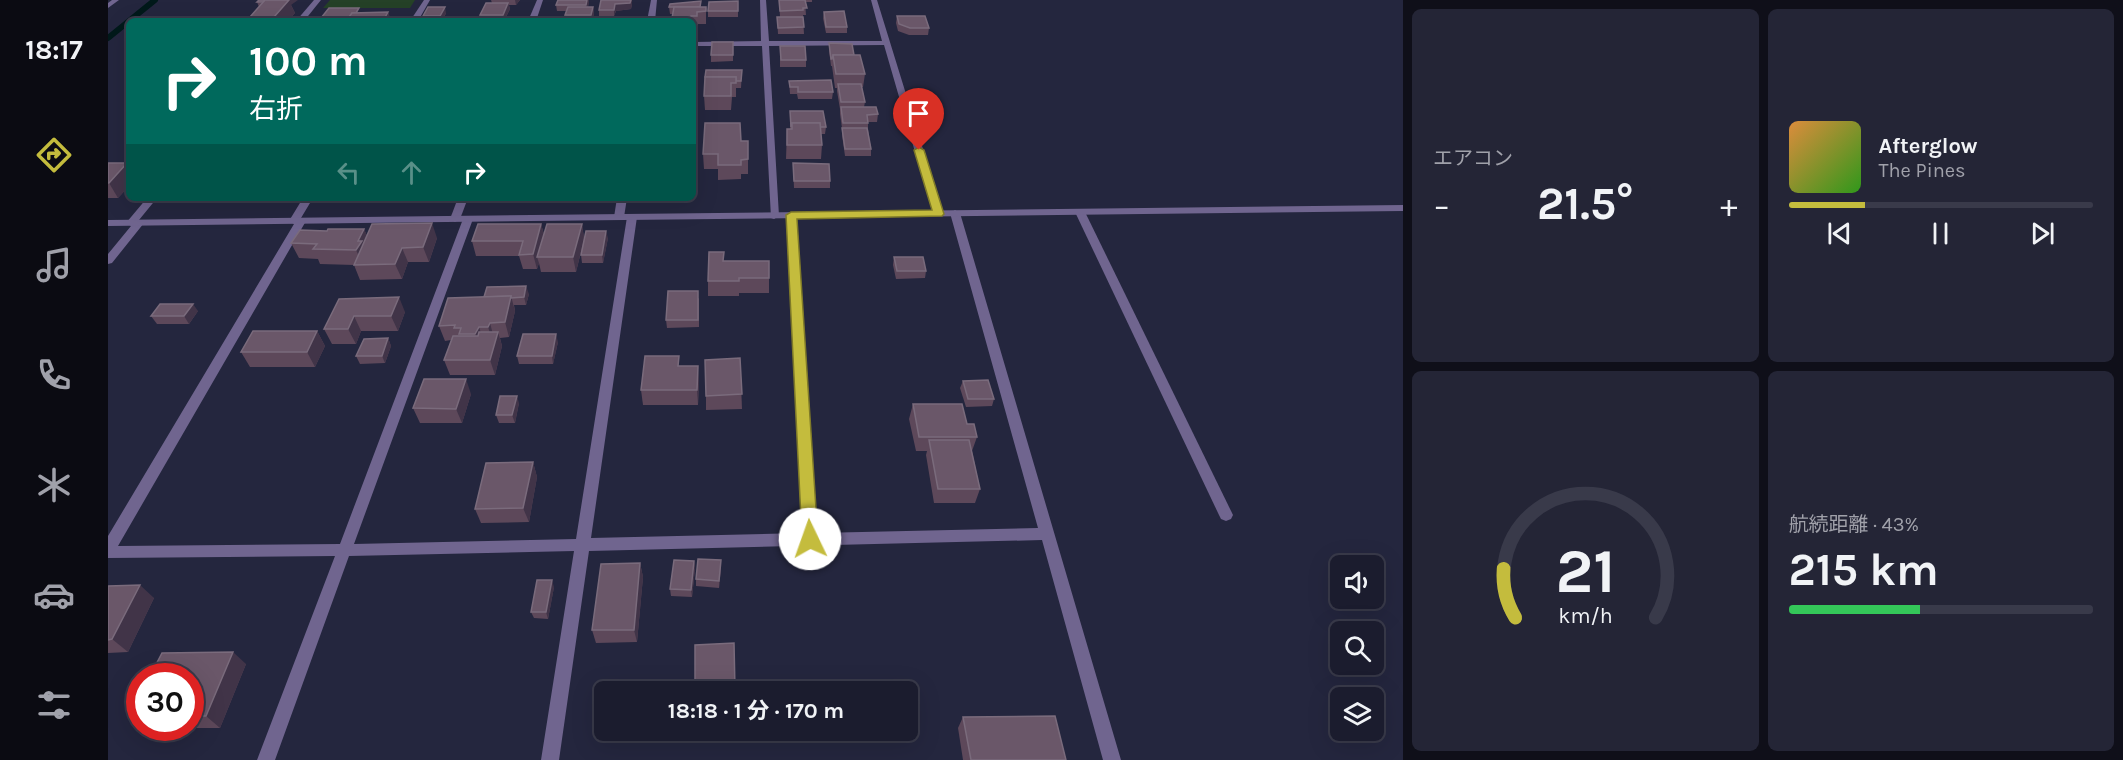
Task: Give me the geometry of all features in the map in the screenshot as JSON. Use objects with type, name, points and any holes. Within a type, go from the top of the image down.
[{"type":"street","points":[[108,6],[116,0]]},
{"type":"street","points":[[303,18],[318,0]]},
{"type":"street","points":[[416,18],[427,0]]},
{"type":"street","points":[[533,18],[540,0]]},
{"type":"street","points":[[651,18],[654,0]]},
{"type":"street","points":[[763,0],[774,216]]},
{"type":"street","points":[[874,0],[938,214]]},
{"type":"street","points":[[696,44],[887,43]]},
{"type":"street","points":[[108,261],[150,201]]},
{"type":"street","points":[[108,551],[298,221],[307,201]]},
{"type":"street","points":[[266,760],[345,549],[462,219],[463,201]]},
{"type":"street","points":[[550,760],[583,544],[626,217],[623,201]]},
{"type":"street","points":[[108,223],[1403,208]]},
{"type":"street","points":[[1080,212],[1226,515]]},
{"type":"street","points":[[955,213],[1112,760]]},
{"type":"street","points":[[791,215],[810,539]]},
{"type":"street","points":[[108,551],[345,549],[1047,534]]},
{"type":"green space","points":[[330,0],[415,0],[410,8],[323,8]]},
{"type":"building","points":[[265,0],[289,0],[274,17],[250,17]]},
{"type":"building","points":[[558,0],[587,0],[586,5],[556,5]]},
{"type":"building","points":[[601,0],[631,0],[630,3],[615,4],[614,10],[599,10]]},
{"type":"building","points":[[779,0],[805,0],[807,8],[780,11]]},
{"type":"building","points":[[701,1],[700,7],[669,7],[670,4]]},
{"type":"building","points":[[738,1],[738,11],[708,11],[709,2]]},
{"type":"building","points":[[486,3],[508,3],[503,15],[480,15]]},
{"type":"building","points":[[428,7],[445,7],[440,16],[423,16]]},
{"type":"building","points":[[568,7],[593,7],[591,15],[565,15]]},
{"type":"building","points":[[674,7],[706,7],[706,11],[697,12],[697,16],[691,16],[691,18],[672,18]]},
{"type":"building","points":[[329,8],[359,8],[349,18],[321,18]]},
{"type":"building","points":[[844,11],[847,27],[826,27],[824,12]]},
{"type":"building","points":[[388,12],[385,18],[348,18],[352,13]]},
{"type":"building","points":[[897,16],[925,16],[929,28],[910,28],[899,24]]},
{"type":"building","points":[[777,17],[803,17],[804,27],[778,28]]},
{"type":"building","points":[[712,42],[733,42],[733,55],[711,55]]},
{"type":"building","points":[[829,43],[852,44],[854,55],[833,55],[831,59]]},
{"type":"building","points":[[780,46],[805,46],[806,60],[781,60]]},
{"type":"building","points":[[833,55],[860,55],[865,74],[836,74]]},
{"type":"building","points":[[706,70],[742,70],[741,81],[736,81],[736,77],[705,77]]},
{"type":"building","points":[[705,77],[736,77],[736,83],[731,83],[731,96],[704,96]]},
{"type":"building","points":[[831,80],[833,92],[798,92],[798,87],[790,87],[789,81]]},
{"type":"building","points":[[838,84],[861,84],[865,102],[841,102]]},
{"type":"building","points":[[841,107],[876,107],[878,114],[867,115],[868,123],[843,123]]},
{"type":"building","points":[[790,111],[823,111],[826,127],[820,127],[820,123],[792,123],[791,127]]},
{"type":"building","points":[[705,123],[740,123],[741,141],[748,141],[748,159],[741,160],[741,165],[718,165],[718,154],[703,154]]},
{"type":"building","points":[[792,123],[820,123],[822,145],[787,145],[787,129],[792,129]]},
{"type":"building","points":[[842,128],[867,128],[871,149],[845,149]]},
{"type":"building","points":[[108,163],[126,163],[126,164],[108,183]]},
{"type":"building","points":[[793,163],[829,164],[830,181],[794,181]]},
{"type":"building","points":[[432,223],[423,247],[402,248],[395,264],[354,265],[372,224]]},
{"type":"building","points":[[478,224],[541,224],[533,254],[519,255],[523,241],[472,241]]},
{"type":"building","points":[[547,224],[582,224],[573,257],[537,257]]},
{"type":"building","points":[[328,229],[364,229],[358,241],[362,241],[356,250],[313,249],[317,244],[291,243],[300,230],[327,231]]},
{"type":"building","points":[[586,231],[606,231],[602,255],[581,255]]},
{"type":"building","points":[[709,252],[724,252],[723,261],[769,261],[769,278],[708,281]]},
{"type":"building","points":[[894,257],[923,257],[926,271],[897,271]]},
{"type":"building","points":[[526,286],[524,297],[484,297],[487,287]]},
{"type":"building","points":[[668,291],[698,291],[698,320],[666,320]]},
{"type":"building","points":[[511,296],[505,322],[490,323],[488,327],[479,327],[475,334],[459,334],[461,328],[454,328],[455,325],[439,326],[448,298]]},
{"type":"building","points":[[399,297],[391,316],[354,316],[348,329],[324,329],[339,299]]},
{"type":"building","points":[[160,304],[193,304],[184,316],[151,316]]},
{"type":"building","points":[[253,331],[317,331],[307,352],[241,352]]},
{"type":"building","points":[[479,332],[498,332],[490,360],[444,360],[453,336],[478,336]]},
{"type":"building","points":[[523,334],[556,334],[552,356],[517,356]]},
{"type":"building","points":[[388,338],[382,356],[356,356],[364,339]]},
{"type":"building","points":[[645,356],[679,356],[678,366],[698,366],[697,390],[641,390]]},
{"type":"building","points":[[740,358],[742,394],[706,396],[705,360]]},
{"type":"building","points":[[424,379],[466,379],[456,409],[413,408]]},
{"type":"building","points":[[988,380],[994,399],[968,399],[963,381]]},
{"type":"building","points":[[500,396],[517,396],[512,415],[496,415]]},
{"type":"building","points":[[913,404],[962,404],[967,424],[974,424],[977,437],[919,437]]},
{"type":"building","points":[[929,440],[969,440],[980,489],[938,489]]},
{"type":"building","points":[[533,462],[523,508],[475,509],[486,463]]},
{"type":"building","points":[[698,559],[721,560],[719,581],[696,579]]},
{"type":"building","points":[[674,560],[694,561],[691,590],[670,589]]},
{"type":"building","points":[[640,563],[634,630],[592,630],[601,564]]},
{"type":"building","points":[[537,580],[552,580],[546,612],[531,612]]},
{"type":"building","points":[[140,585],[112,639],[108,640],[108,586]]},
{"type":"building","points":[[734,643],[735,681],[695,681],[695,645]]},
{"type":"building","points":[[233,652],[206,716],[204,716],[204,663],[157,663],[162,653]]},
{"type":"building","points":[[1055,716],[1066,760],[971,760],[963,717]]},
{"type":"waterway","points":[[133,18],[155,0]]},
{"type":"waterway","points":[[108,38],[126,23]]},
{"type":"route","points":[[810,539],[791,215],[938,214],[919,150]]}]
